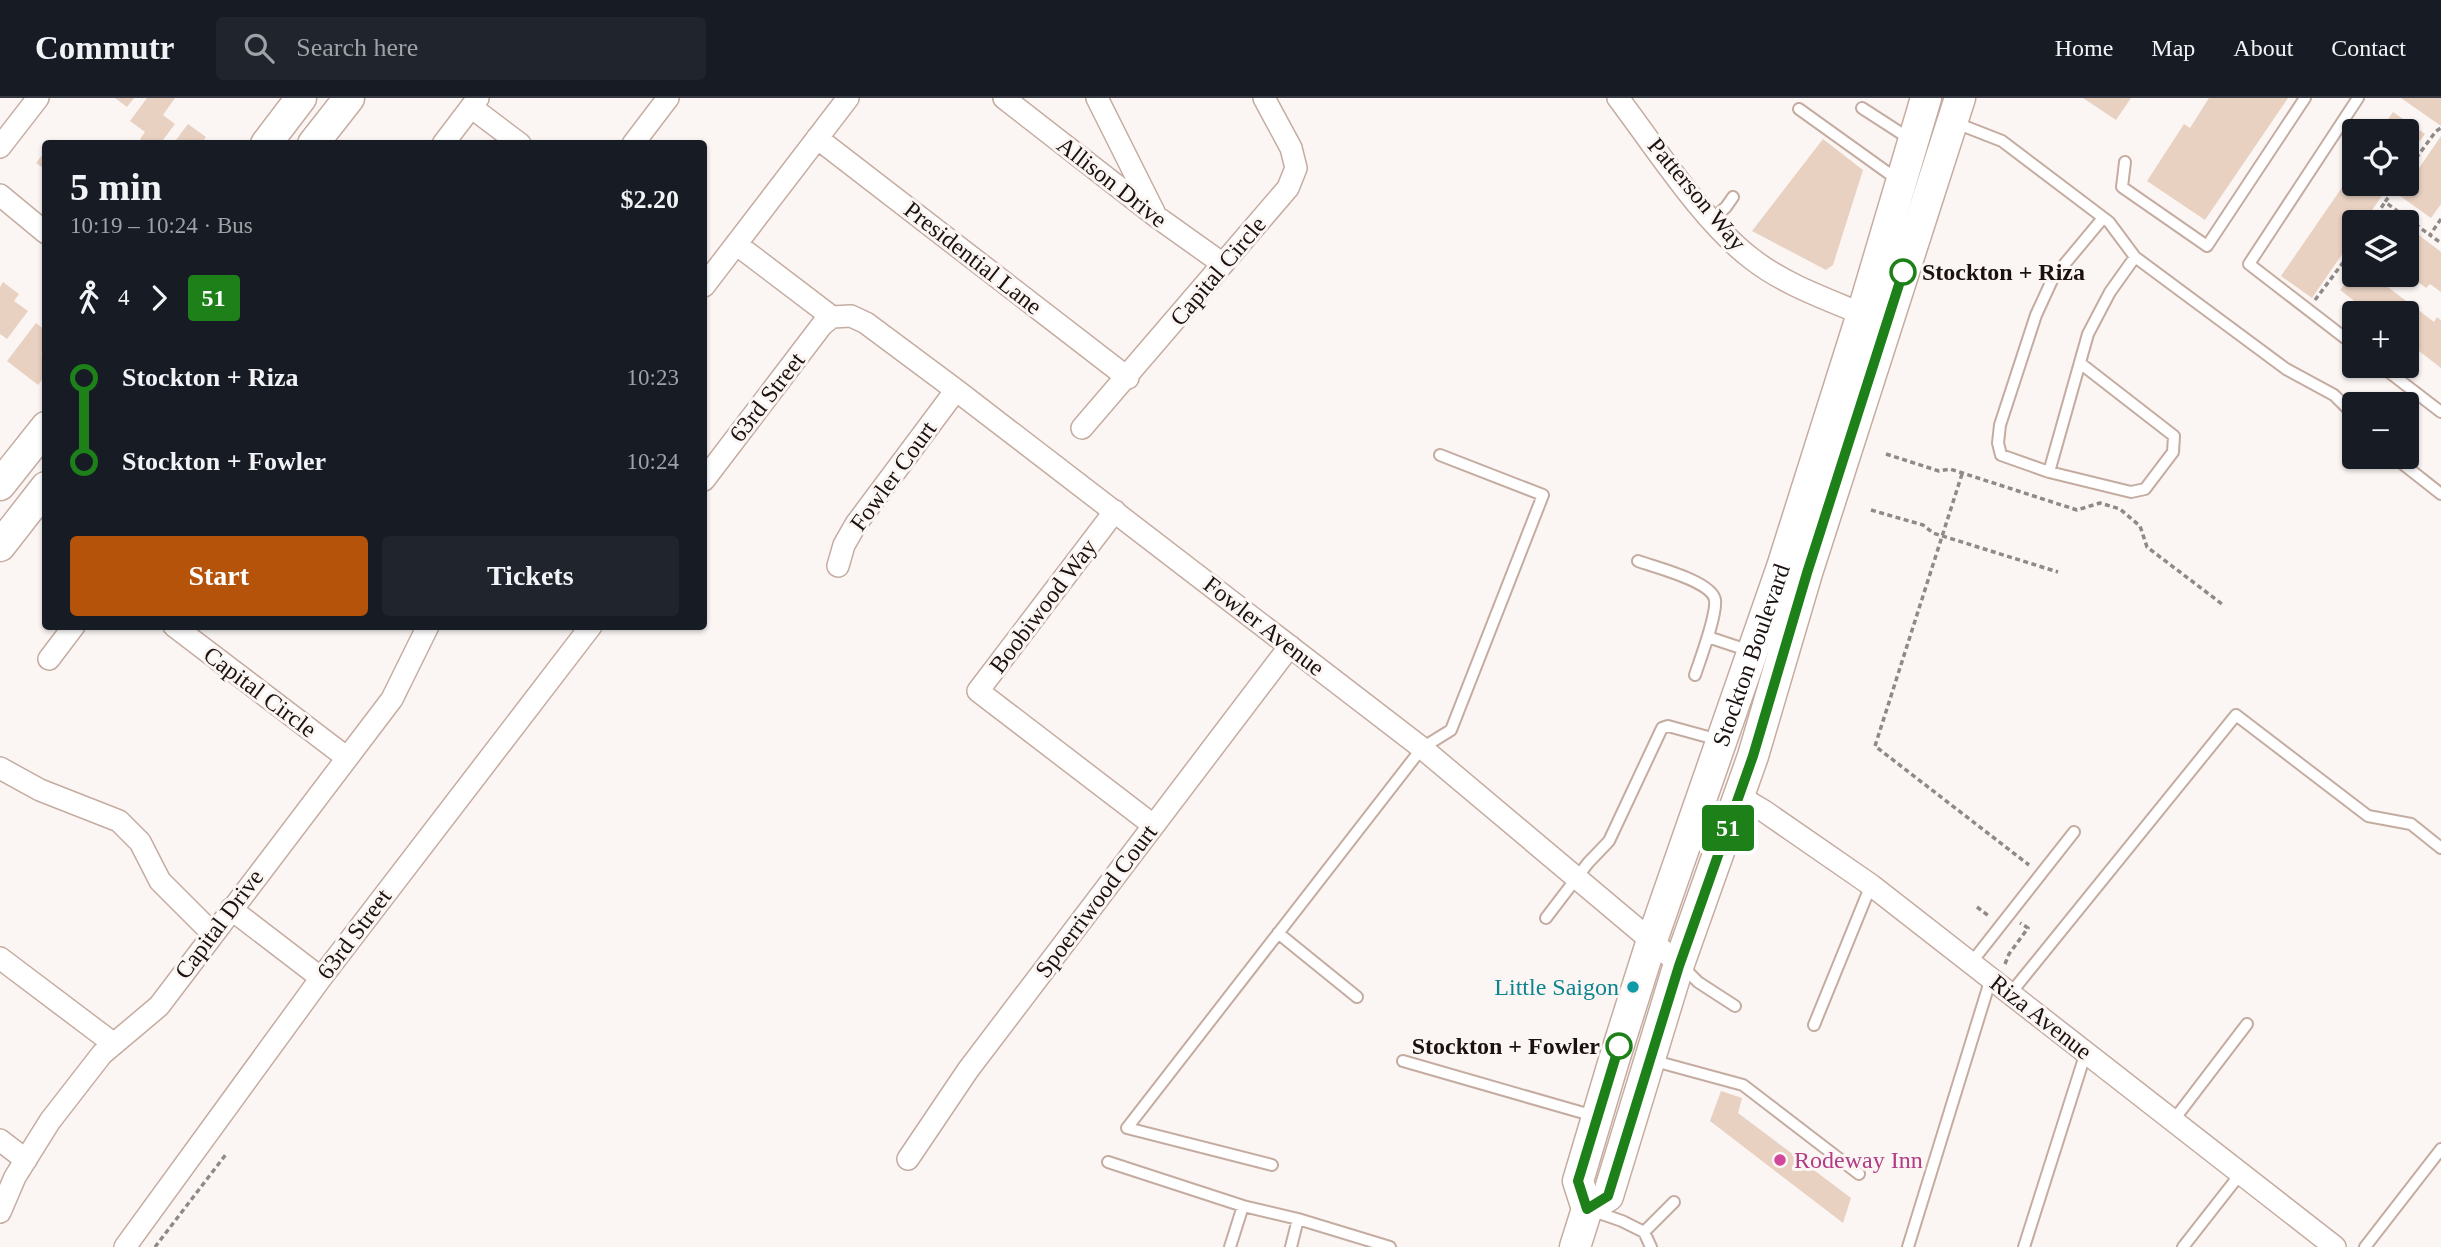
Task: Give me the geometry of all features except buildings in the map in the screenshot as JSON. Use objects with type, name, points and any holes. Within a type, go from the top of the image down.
[{"type":"main road","points":[[269,140],[301,98]]},
{"type":"main road","points":[[316,140],[349,98]]},
{"type":"main road","name":"Stockton Boulevard","points":[[1580,1245],[1587,1209],[1578,1181],[1597,1117],[1652,940],[1782,567],[1862,314],[1926,98]]},
{"type":"main road","name":"Stockton Boulevard","points":[[1587,1209],[1608,1196],[1679,964],[1739,796],[1956,110]]},
{"type":"main road","points":[[1837,480],[1828,454],[1866,340],[1862,314]]},
{"type":"main road","points":[[0,485],[42,432]]},
{"type":"main road","points":[[0,546],[42,492]]},
{"type":"main road","points":[[1706,788],[1739,796]]},
{"type":"street","points":[[0,147],[38,98]]},
{"type":"street","points":[[636,140],[668,98]]},
{"type":"street","points":[[707,280],[848,98]]},
{"type":"street","name":"Allison Drive","points":[[1004,98],[1157,218],[1223,264]]},
{"type":"street","points":[[1097,98],[1157,218]]},
{"type":"street","name":"Capital Circle","points":[[1082,428],[1128,378],[1288,188],[1296,168],[1290,148],[1264,98]]},
{"type":"street","name":"Patterson Way","points":[[1618,98],[1712,220],[1750,257],[1777,276],[1862,314]]},
{"type":"street","points":[[446,140],[475,102],[516,140]]},
{"type":"street","name":"Presidential Lane","points":[[817,138],[1128,378]]},
{"type":"street","points":[[0,195],[42,230]]},
{"type":"street","points":[[736,244],[832,317]]},
{"type":"street","name":"Fowler Avenue","points":[[832,317],[851,316],[866,323],[1115,511],[1422,748],[1679,964]]},
{"type":"street","name":"63rd Street","points":[[707,476],[822,324],[832,317]]},
{"type":"street","name":"Fowler Court","points":[[838,566],[844,545],[856,524],[956,390]]},
{"type":"street","name":"Boobiwood Way","points":[[1115,511],[978,691],[1153,825]]},
{"type":"street","points":[[49,659],[71,630]]},
{"type":"street","name":"Capital Circle","points":[[179,630],[346,757]]},
{"type":"street","name":"Capital Drive","points":[[0,1212],[15,1177],[50,1121],[102,1054],[159,1006],[400,687],[423,630]]},
{"type":"street","name":"63rd Street","points":[[125,1247],[321,978],[588,630]]},
{"type":"street","name":"Spoerriwood Court","points":[[908,1159],[968,1070],[1290,646]]},
{"type":"street","points":[[0,768],[40,790],[119,821],[139,842],[160,881],[213,934]]},
{"type":"street","name":"Riza Avenue","points":[[1739,796],[1871,885],[1971,963],[1996,975],[2010,994],[2330,1245]]},
{"type":"street","points":[[231,909],[321,978]]},
{"type":"street","points":[[0,958],[114,1044]]},
{"type":"street","points":[[0,1140],[26,1160]]},
{"type":"lane","points":[[2124,162],[2122,187],[2207,246],[2305,98]]},
{"type":"lane","points":[[2342,336],[2249,264],[2358,98]]},
{"type":"lane","points":[[1862,108],[1912,141]]},
{"type":"lane","points":[[1799,109],[1900,182]]},
{"type":"lane","points":[[1956,110],[2002,141],[2103,218],[2136,257],[2287,369],[2334,395],[2342,403]]},
{"type":"lane","points":[[1712,220],[1733,197]]},
{"type":"lane","points":[[2080,363],[2174,436],[2173,452],[2145,489],[2131,492],[2049,472],[2001,454],[1998,443],[2000,425],[2036,314],[2053,278],[2103,218]]},
{"type":"lane","points":[[2049,472],[2088,334],[2110,292],[2136,257]]},
{"type":"lane","points":[[2397,378],[2441,412]]},
{"type":"lane","points":[[1272,1165],[1127,1128],[1422,748],[1451,730],[1543,495],[1440,455]]},
{"type":"lane","points":[[2409,469],[2441,494]]},
{"type":"lane","points":[[1638,562],[1680,575],[1710,591],[1715,600],[1708,637],[1695,675]]},
{"type":"lane","points":[[1708,637],[1752,652]]},
{"type":"lane","points":[[2010,994],[2236,715],[2368,816],[2411,824],[2441,848]]},
{"type":"lane","points":[[1546,918],[1576,878],[1609,841],[1662,728],[1668,726],[1722,741]]},
{"type":"lane","points":[[1971,963],[2074,832]]},
{"type":"lane","points":[[1814,1025],[1871,885]]},
{"type":"lane","points":[[1278,933],[1357,997]]},
{"type":"lane","points":[[1679,964],[1698,982],[1735,1006]]},
{"type":"lane","points":[[1909,1247],[1996,975]]},
{"type":"lane","points":[[2174,1121],[2247,1024]]},
{"type":"lane","points":[[2024,1247],[2086,1052]]},
{"type":"lane","points":[[1651,1060],[1744,1084],[1859,1174]]},
{"type":"lane","points":[[1403,1061],[1597,1117]]},
{"type":"lane","points":[[2365,1247],[2441,1149]]},
{"type":"lane","points":[[1108,1162],[1243,1206],[1298,1219],[1390,1247]]},
{"type":"lane","points":[[2183,1247],[2241,1174]]},
{"type":"lane","points":[[1644,1232],[1674,1202]]},
{"type":"lane","points":[[1230,1247],[1243,1206]]},
{"type":"lane","points":[[1587,1209],[1644,1232],[1651,1247]]},
{"type":"lane","points":[[1291,1247],[1298,1219]]},
{"type":"path","points":[[2419,154],[2441,128]]},
{"type":"path","points":[[2380,210],[2389,196]]},
{"type":"path","points":[[2385,202],[2441,243]]},
{"type":"path","points":[[2430,235],[2441,219]]},
{"type":"path","points":[[2308,309],[2342,264]]},
{"type":"path","points":[[1886,454],[1939,471],[1950,470],[2077,510],[2100,503],[2120,509],[2140,526],[2147,548],[2222,604]]},
{"type":"path","points":[[1962,474],[1875,747],[2034,869]]},
{"type":"path","points":[[1871,510],[1923,524],[1933,533],[2058,572]]},
{"type":"path","points":[[1977,907],[1994,921],[2003,910],[2028,928],[1996,975]]},
{"type":"path","points":[[155,1247],[227,1153]]},
{"type":"bus line","name":"51","points":[[1619,1046],[1578,1181],[1587,1209],[1608,1196],[1679,966],[1753,756],[1807,573],[1903,272]]},
{"type":"place","name":"Stockton + Riza","points":[[1903,272]]},
{"type":"place","name":"Little Saigon","points":[[1633,987]]},
{"type":"place","name":"Stockton + Fowler","points":[[1619,1046]]},
{"type":"place","name":"Rodeway Inn","points":[[1780,1160]]}]
